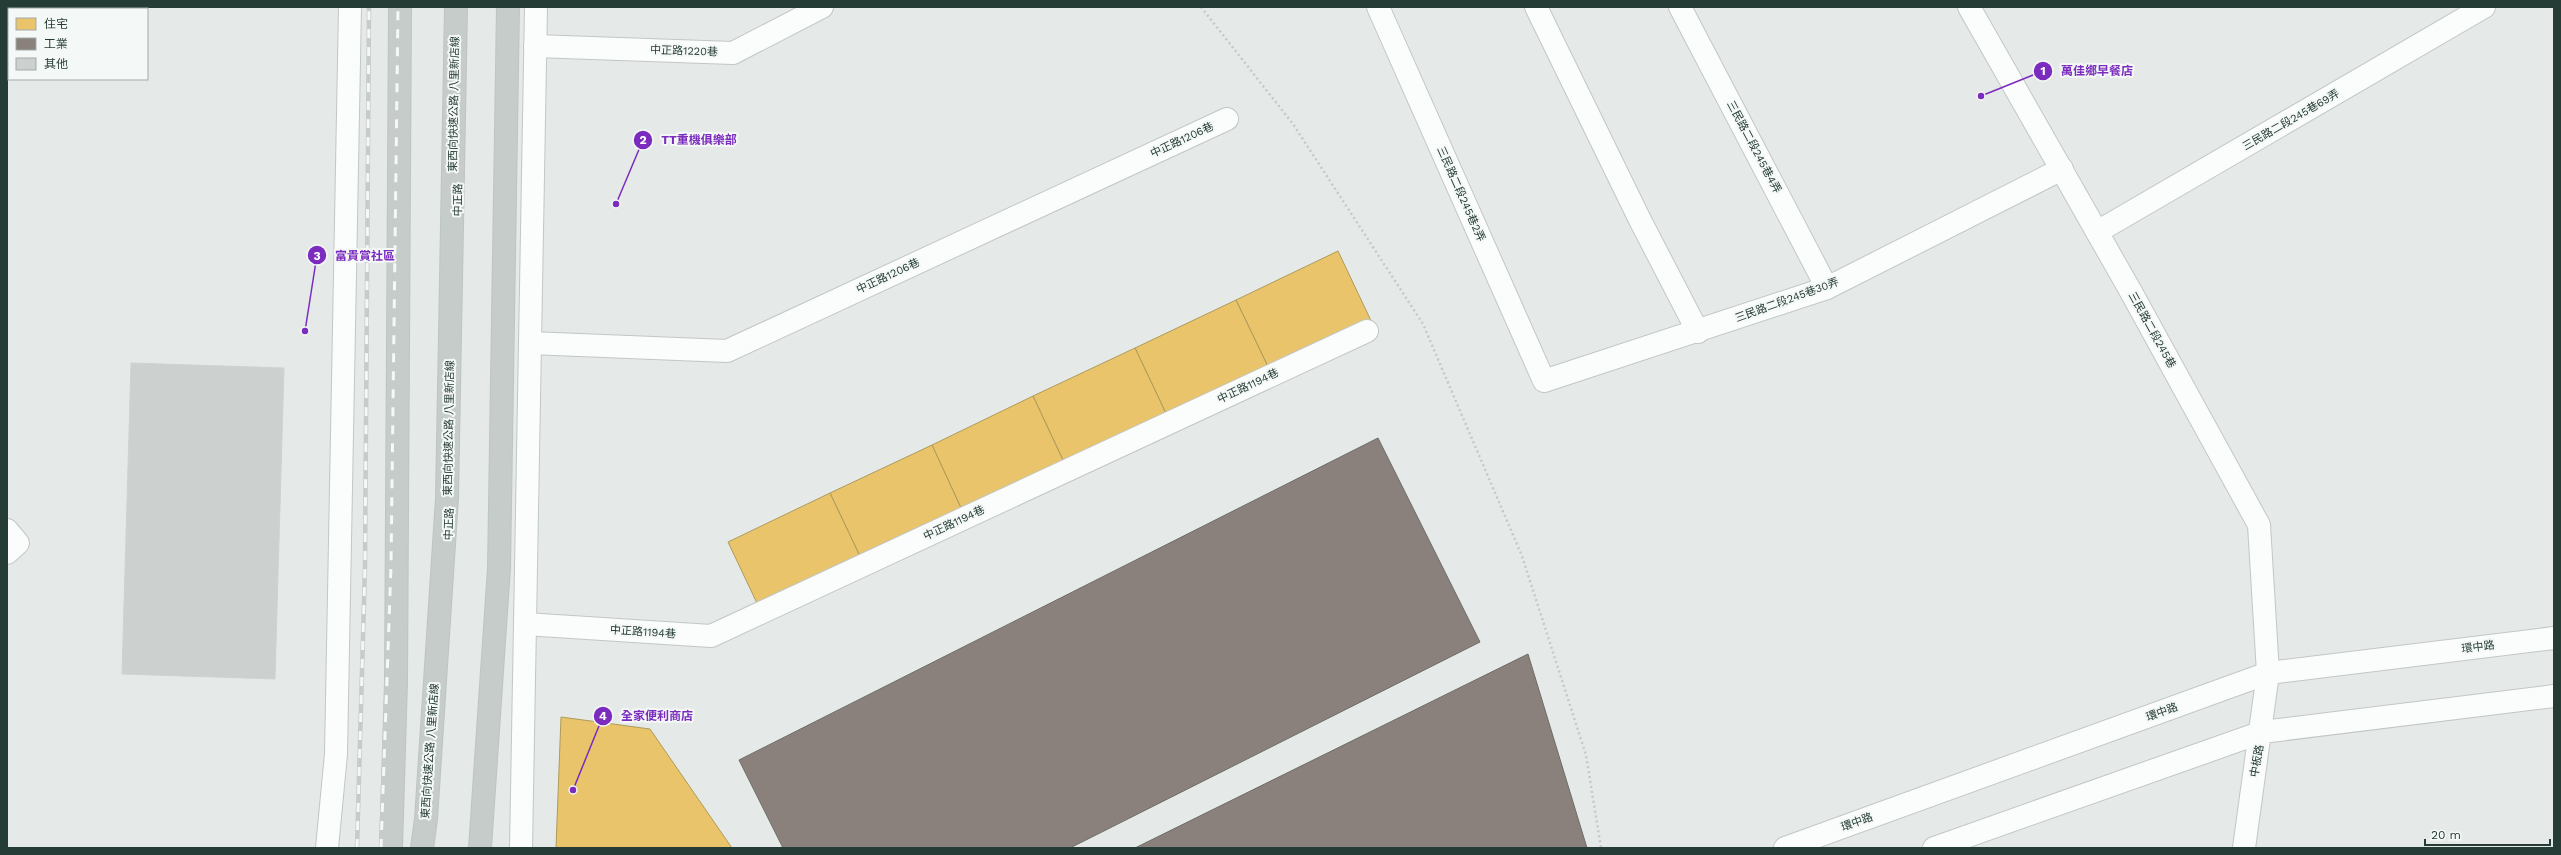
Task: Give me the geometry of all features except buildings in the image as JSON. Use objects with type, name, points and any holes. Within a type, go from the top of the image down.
[{"type":"highway","points":[[391,848],[396,682],[400,7]]},
{"type":"highway","name":"東西向快速公路 八里新店線","points":[[422,848],[426,812],[447,498],[456,7]]},
{"type":"highway","points":[[480,848],[500,568],[508,7]]},
{"type":"street","points":[[327,848],[336,754],[350,7]]},
{"type":"street","name":"中正路","points":[[428,848],[447,610],[462,7]]},
{"type":"street","points":[[521,848],[536,7]]},
{"type":"street","name":"中正路1220巷","points":[[535,46],[733,53],[822,7]]},
{"type":"street","name":"三民路二段245巷2弄","points":[[1378,7],[1544,381]]},
{"type":"street","points":[[1536,7],[1640,220],[1698,332]]},
{"type":"street","name":"三民路二段245巷4弄","points":[[1680,7],[1827,288]]},
{"type":"street","name":"三民路二段245巷","points":[[1969,7],[2062,169],[2259,525],[2268,673]]},
{"type":"street","name":"三民路二段245巷69弄","points":[[2097,232],[2484,7]]},
{"type":"street","name":"中正路1206巷","points":[[530,343],[727,351],[1227,119]]},
{"type":"street","name":"三民路二段245巷30弄","points":[[1544,381],[1698,332],[1827,288],[2062,169]]},
{"type":"street","name":"中正路1194巷","points":[[525,624],[711,636],[1367,331]]},
{"type":"street","points":[[7,530],[18,543],[7,554]]},
{"type":"street","name":"環中路","points":[[1785,848],[2268,673],[2554,638]]},
{"type":"street","name":"中板路","points":[[2244,848],[2262,732],[2268,673]]},
{"type":"street","points":[[1934,848],[2262,732],[2554,696]]},
{"type":"path","points":[[1201,7],[1293,124],[1423,324],[1522,556],[1586,755],[1601,848]]},
{"type":"railway","points":[[357,848],[365,566],[369,7]]},
{"type":"railway","points":[[381,848],[391,566],[398,7]]},
{"type":"place","name":"萬佳鄉早餐店","points":[[1981,96]]},
{"type":"place","name":"TT重機俱樂部","points":[[616,204]]},
{"type":"place","name":"富貴賞社區","points":[[305,331]]},
{"type":"place","name":"全家便利商店","points":[[573,790]]}]
